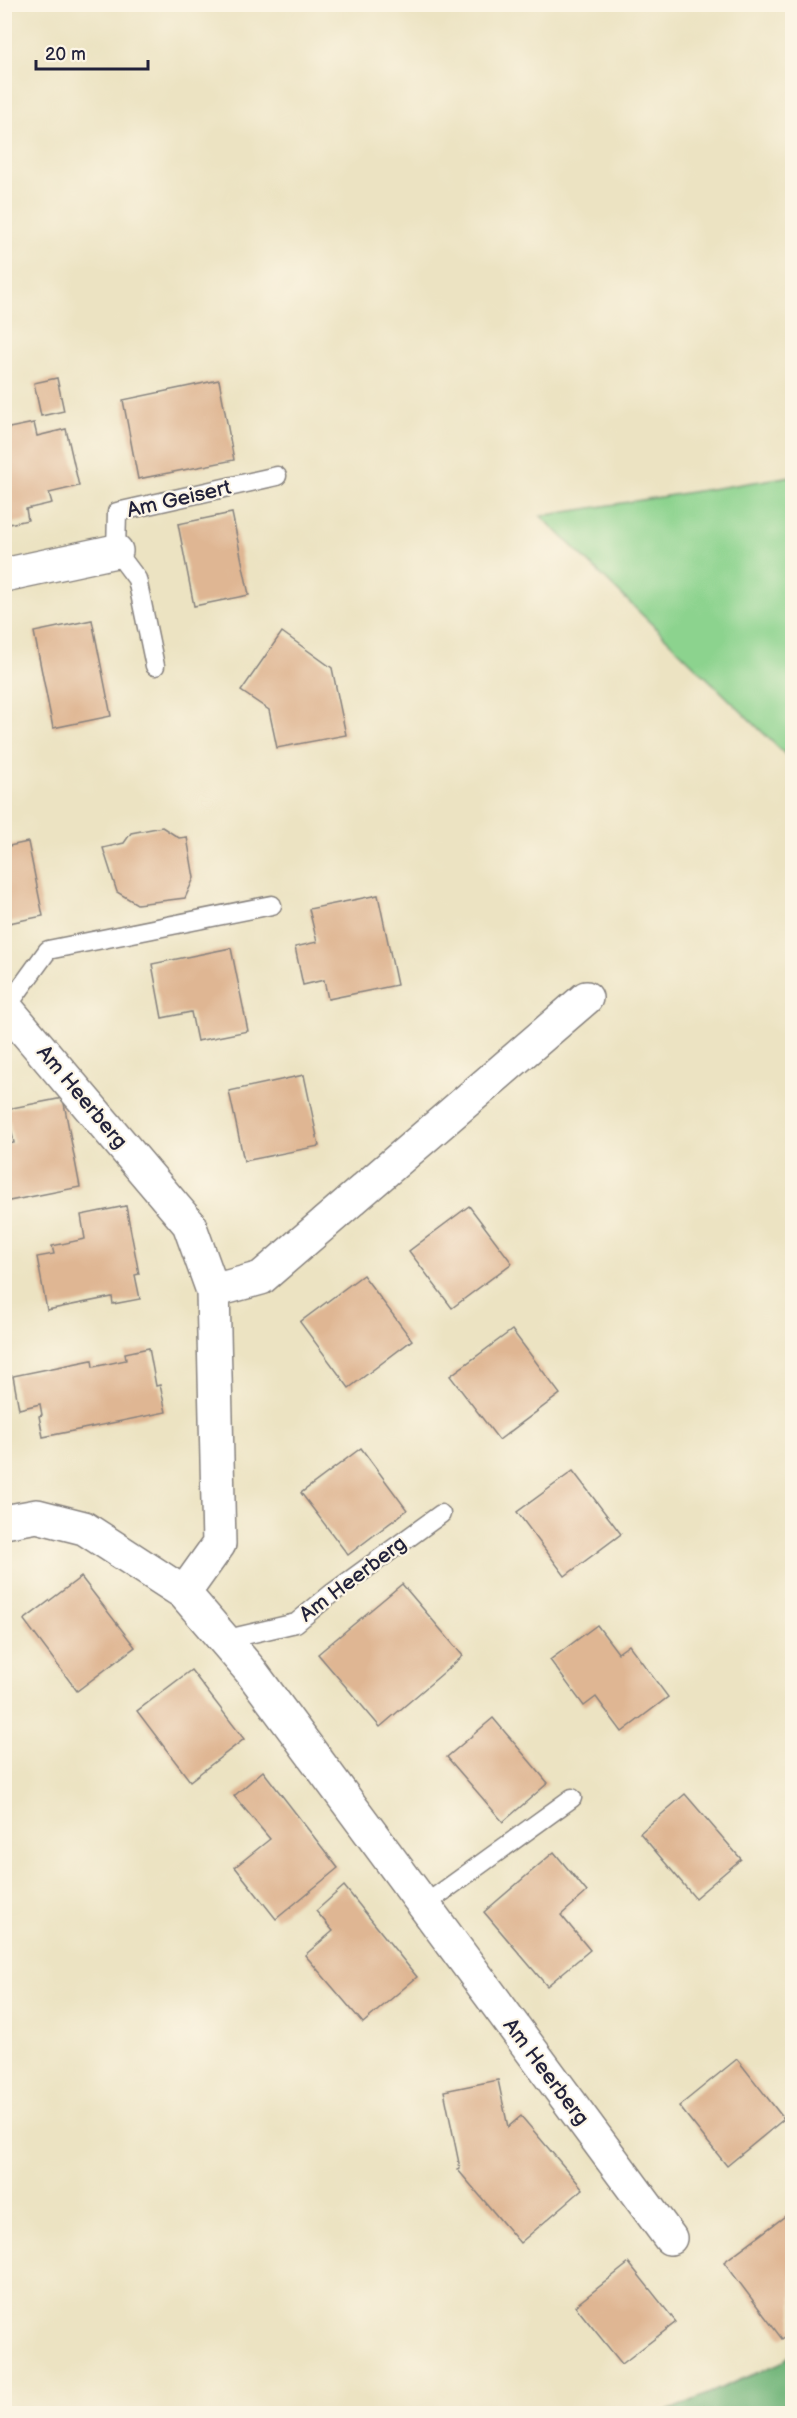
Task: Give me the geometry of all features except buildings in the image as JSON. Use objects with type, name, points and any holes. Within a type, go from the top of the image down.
[{"type":"street","name":"Am Geisert","points":[[4,575],[116,551]]},
{"type":"street","points":[[213,1291],[261,1278],[586,998]]},
{"type":"street","name":"Am Heerberg","points":[[6,1008],[189,1224],[213,1291],[219,1544],[184,1593]]},
{"type":"street","name":"Am Heerberg","points":[[4,1522],[37,1516],[84,1528],[184,1593],[250,1670],[670,2238]]},
{"type":"lane","name":"Am Geisert","points":[[155,666],[137,579],[116,551],[117,512],[277,476]]},
{"type":"lane","name":"Am Heerberg","points":[[6,1008],[48,950],[272,905]]},
{"type":"lane","name":"Am Heerberg","points":[[223,1640],[296,1623],[331,1594],[441,1514]]},
{"type":"lane","points":[[423,1906],[572,1798]]},
{"type":"green space","points":[[792,476],[792,761],[541,516]]},
{"type":"green space","points":[[792,2354],[792,2413],[663,2413],[780,2363]]}]
